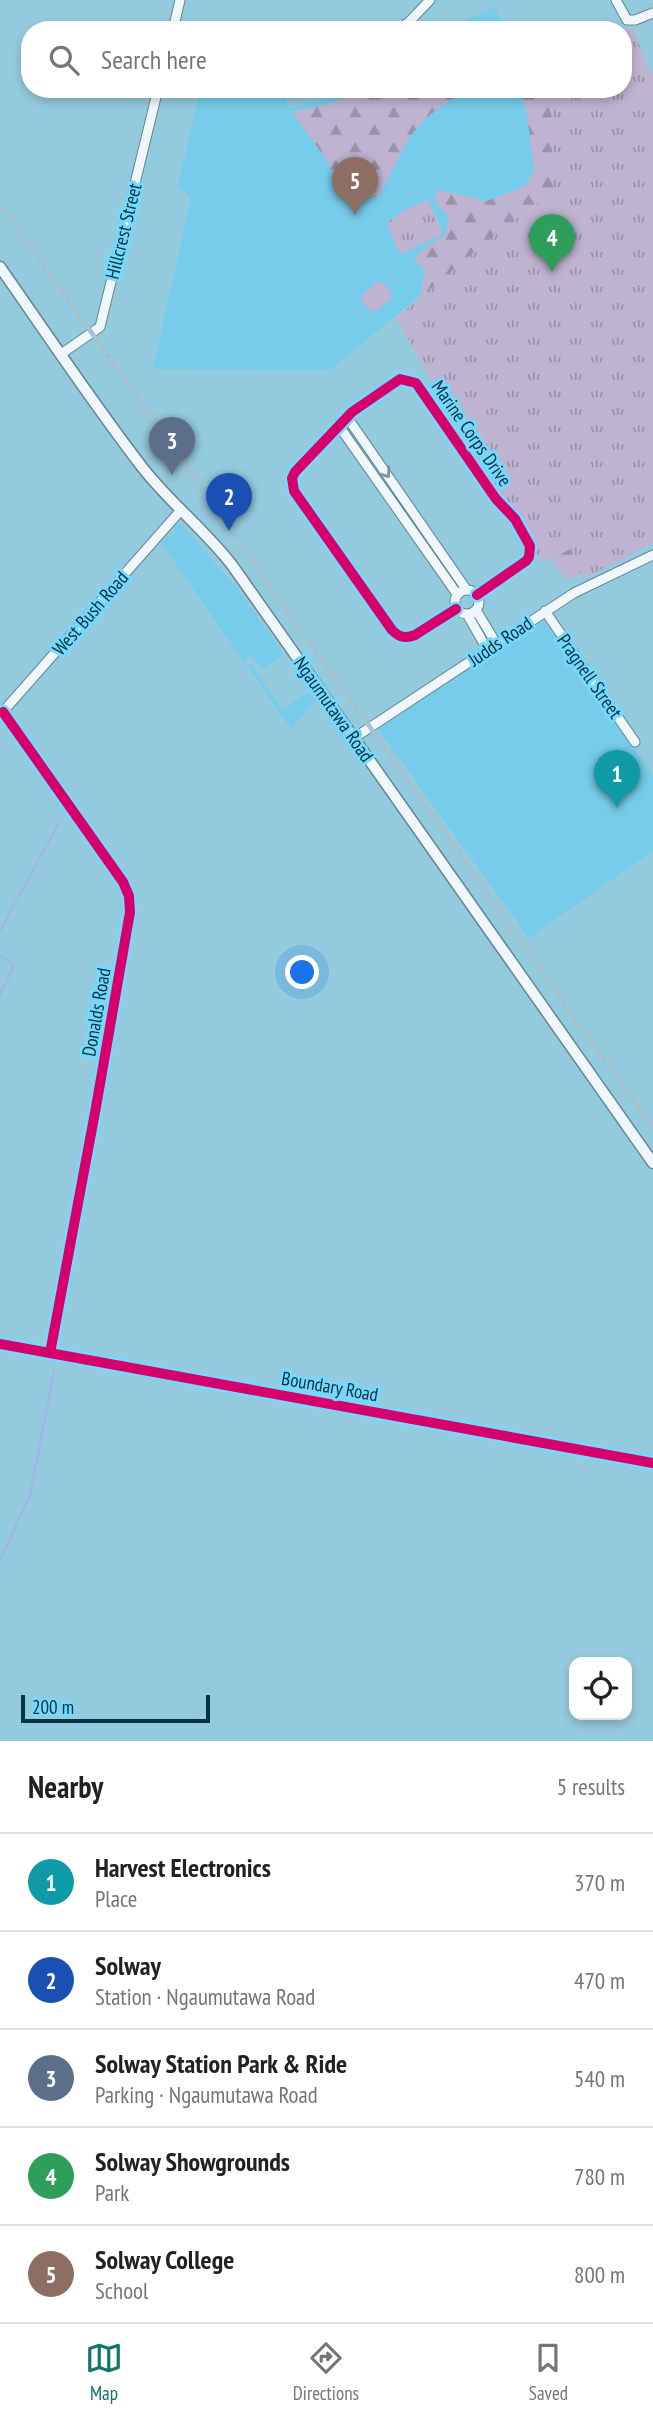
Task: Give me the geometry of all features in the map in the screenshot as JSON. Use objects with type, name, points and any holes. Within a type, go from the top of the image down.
[{"type":"main road","name":"Ngaumutawa Road","points":[[0,267],[102,414],[144,469],[214,542],[232,565],[653,1163]]},
{"type":"street","points":[[175,21],[180,0]]},
{"type":"street","points":[[410,21],[430,0]]},
{"type":"street","points":[[615,0],[627,20],[653,13]]},
{"type":"street","name":"Hillcrest Street","points":[[61,354],[100,327],[156,98]]},
{"type":"street","name":"Marine Corps Drive","points":[[456,609],[415,635],[398,636],[391,630],[294,491],[292,478],[295,472],[347,417],[400,379],[416,383],[496,499],[515,519],[530,546],[526,561],[477,595]]},
{"type":"street","points":[[347,417],[365,453]]},
{"type":"street","points":[[339,426],[365,453],[426,539],[466,589],[477,595],[479,603],[471,612]]},
{"type":"street","name":"West Bush Road","points":[[1,714],[181,510]]},
{"type":"street","points":[[426,539],[457,594]]},
{"type":"street","name":"Judds Road","points":[[354,737],[574,593],[653,555]]},
{"type":"street","points":[[466,589],[454,599],[456,609],[471,612],[496,643]]},
{"type":"street","name":"Pragnell Street","points":[[545,611],[635,742]]},
{"type":"street","points":[[471,612],[487,649]]},
{"type":"street","name":"Donalds Road","points":[[1,714],[123,882],[129,896],[130,912],[99,1093],[50,1353]]},
{"type":"street","name":"Boundary Road","points":[[0,1344],[653,1463]]},
{"type":"shaded area","points":[[496,7],[501,21],[464,21]]},
{"type":"shaded area","points":[[199,98],[285,98],[288,108],[331,98],[550,98],[555,192],[499,231],[330,370],[153,369],[191,199],[178,185]]},
{"type":"shaded area","points":[[180,523],[236,587],[280,649],[282,656],[266,667],[261,668],[251,655],[244,661],[247,665],[251,664],[282,710],[308,692],[316,700],[291,729],[160,541],[165,535],[171,537],[175,532],[173,526]]},
{"type":"shaded area","points":[[544,621],[653,775],[653,851],[529,938],[378,729],[532,624]]},
{"type":"green space","points":[[632,27],[650,72],[653,71],[653,543],[585,578],[570,549],[552,559],[534,558],[396,318],[499,231],[554,192],[549,98],[632,98]]},
{"type":"green space","points":[[344,98],[453,98],[427,117],[410,136],[378,198],[339,186],[326,159],[292,112]]},
{"type":"green space","points":[[522,98],[569,98],[593,568],[567,580],[536,542],[418,307],[425,270],[414,260],[420,252],[446,234],[449,217],[434,199],[439,190],[487,201],[525,186],[534,170],[527,114]]},
{"type":"green space","points":[[428,199],[443,234],[400,254],[386,222],[399,216],[398,213]]},
{"type":"green space","points":[[378,281],[380,284],[383,282],[392,293],[392,298],[375,312],[370,311],[361,296]]},
{"type":"waterway","points":[[0,931],[59,823]]},
{"type":"waterway","points":[[0,955],[14,965],[0,995]]},
{"type":"waterway","points":[[0,1560],[30,1495],[54,1372]]},
{"type":"railway","points":[[0,203],[653,1128]]},
{"type":"cycle path","points":[[456,609],[415,635],[405,637],[397,634],[294,491],[292,478],[295,472],[352,412],[400,379],[416,383],[496,499],[515,519],[530,546],[526,561],[477,595]]},
{"type":"cycle path","points":[[3,712],[123,882],[129,896],[130,912],[50,1353]]},
{"type":"cycle path","points":[[0,1344],[653,1463]]},
{"type":"place","name":"Solway College","points":[[355,215]]},
{"type":"place","name":"Solway Showgrounds","points":[[552,272]]},
{"type":"place","name":"Solway Station Park & Ride","points":[[172,475]]},
{"type":"place","name":"Solway","points":[[229,531]]},
{"type":"place","name":"Harvest Electronics","points":[[617,808]]}]
